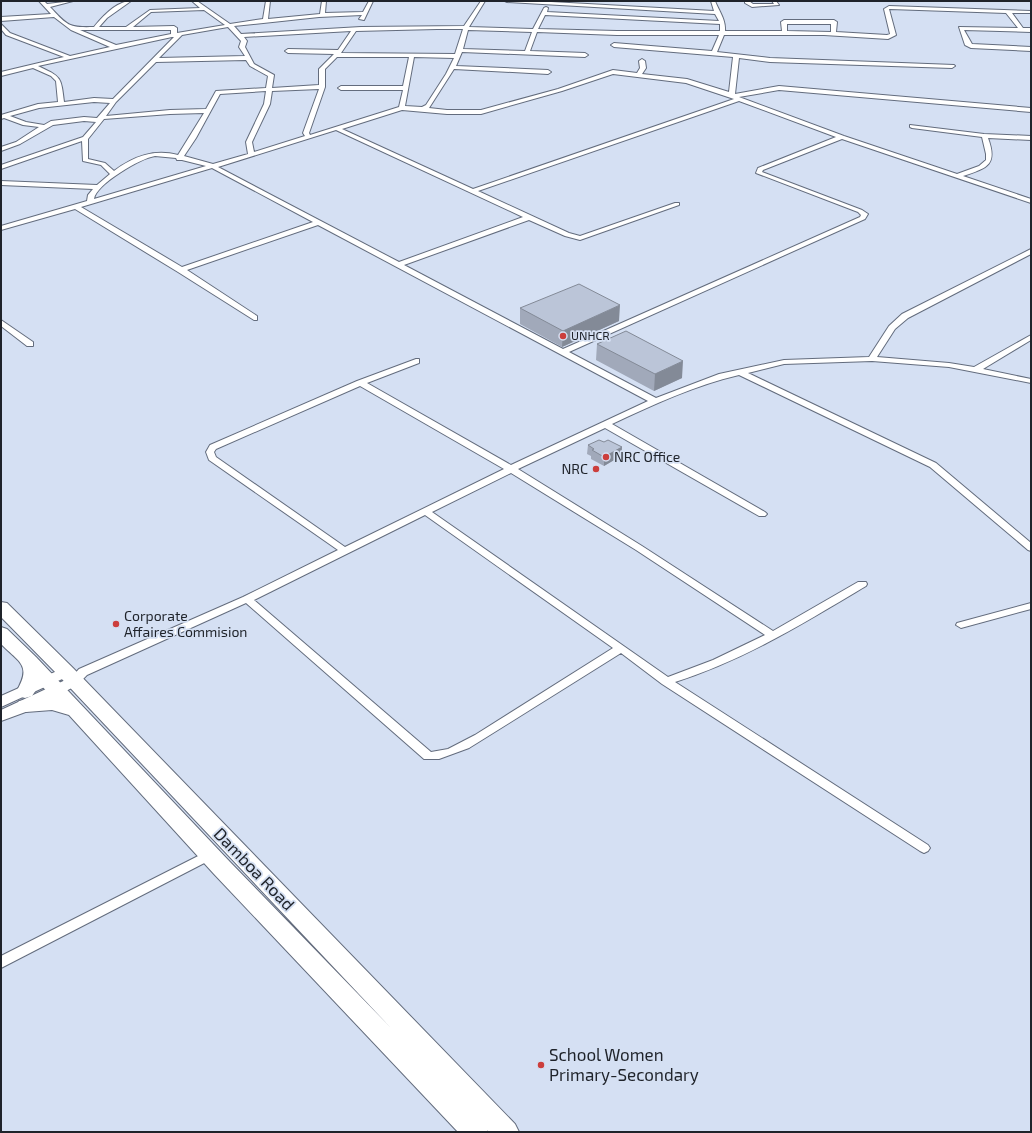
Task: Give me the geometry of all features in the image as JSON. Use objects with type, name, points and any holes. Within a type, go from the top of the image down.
[{"type":"main road","name":"Damboa Road","points":[[1,607],[66,680],[506,1132]]},
{"type":"main road","name":"Damboa Road","points":[[1,633],[29,661],[66,680],[74,710],[210,855],[475,1132]]},
{"type":"main road","points":[[29,661],[34,673],[26,699],[53,703],[74,710]]},
{"type":"street","points":[[41,1],[55,15],[74,29],[118,48]]},
{"type":"street","points":[[46,6],[71,1]]},
{"type":"street","points":[[96,28],[105,18],[128,1]]},
{"type":"street","points":[[194,1],[229,27],[233,28],[244,40],[242,47],[252,65],[271,75],[270,89],[266,104],[249,142],[251,155]]},
{"type":"street","points":[[265,21],[268,1]]},
{"type":"street","points":[[322,15],[324,1]]},
{"type":"street","points":[[361,29],[361,20],[371,1]]},
{"type":"street","points":[[423,109],[432,99],[452,67],[458,53],[465,28],[483,1]]},
{"type":"street","points":[[507,1],[549,2],[717,13],[722,23],[723,34],[714,53]]},
{"type":"street","points":[[713,1],[716,11]]},
{"type":"street","points":[[747,2],[752,6],[777,5],[774,1]]},
{"type":"street","points":[[927,1],[931,8]]},
{"type":"street","points":[[527,52],[534,30],[549,2]]},
{"type":"street","points":[[1015,5],[1021,11]]},
{"type":"street","points":[[239,36],[361,29],[465,28],[602,33],[832,33],[893,36],[887,8],[978,7],[1031,12]]},
{"type":"street","points":[[127,29],[146,12],[204,9]]},
{"type":"street","points":[[1007,10],[1022,30]]},
{"type":"street","points":[[544,13],[722,23]]},
{"type":"street","points":[[1,74],[177,36],[265,21],[322,15],[365,14]]},
{"type":"street","points":[[1,19],[55,15]]},
{"type":"street","points":[[785,33],[784,22],[813,21],[834,22],[832,33]]},
{"type":"street","points":[[1,26],[8,34],[72,58]]},
{"type":"street","points":[[74,29],[174,28],[177,36]]},
{"type":"street","points":[[1031,30],[961,28],[968,45],[971,46],[1031,49]]},
{"type":"street","points":[[309,137],[306,133],[322,87],[322,69],[337,54],[354,30]]},
{"type":"street","points":[[1,167],[85,138],[91,133],[114,101],[124,93],[152,60],[177,36]]},
{"type":"street","points":[[614,45],[714,53],[770,60],[952,66]]},
{"type":"street","points":[[288,51],[337,54],[412,55],[527,52],[585,55]]},
{"type":"street","points":[[402,108],[412,55]]},
{"type":"street","points":[[735,97],[736,56]]},
{"type":"street","points":[[152,60],[248,58]]},
{"type":"street","points":[[639,74],[643,68],[642,61]]},
{"type":"street","points":[[1,65],[15,71]]},
{"type":"street","points":[[36,67],[53,75],[59,80],[58,90],[61,95],[61,104]]},
{"type":"street","points":[[452,67],[548,72]]},
{"type":"street","points":[[1,228],[251,155],[402,108],[447,112],[481,112],[560,90],[613,72],[687,81],[735,97],[842,137],[1031,200]]},
{"type":"street","points":[[179,158],[193,138],[218,92],[322,87]]},
{"type":"street","points":[[341,88],[405,88]]},
{"type":"street","points":[[473,191],[735,97],[779,88],[1031,110]]},
{"type":"street","points":[[3,116],[38,106],[94,100],[114,101]]},
{"type":"street","points":[[1,149],[36,133],[43,126],[51,123],[170,112],[207,111]]},
{"type":"street","points":[[3,116],[25,124],[43,126]]},
{"type":"street","points":[[912,126],[984,136],[1031,138]]},
{"type":"street","points":[[336,128],[567,235],[580,238],[677,204]]},
{"type":"street","points":[[957,176],[984,166],[990,160],[991,151],[984,136]]},
{"type":"street","points":[[562,352],[863,218],[865,214],[860,211],[759,173],[760,169],[775,162],[842,137]]},
{"type":"street","points":[[85,138],[85,149],[87,155],[85,160],[103,164],[114,174]]},
{"type":"street","points":[[90,202],[91,195],[98,187],[114,174],[142,156],[157,154],[212,166],[317,224],[398,265],[655,401]]},
{"type":"street","points":[[1,183],[98,187]]},
{"type":"street","points":[[75,206],[181,270],[254,318]]},
{"type":"street","points":[[398,265],[530,217]]},
{"type":"street","points":[[181,270],[317,224]]},
{"type":"street","points":[[872,360],[892,328],[905,316],[1031,251]]},
{"type":"street","points":[[1,322],[30,344]]},
{"type":"street","points":[[976,370],[1031,337]]},
{"type":"street","points":[[1,716],[26,699],[247,599],[511,469],[607,425],[655,401],[722,376],[784,362],[872,360],[911,362],[976,370],[1031,381]]},
{"type":"street","points":[[345,551],[212,458],[210,452],[213,447],[360,383],[416,362]]},
{"type":"street","points":[[740,372],[933,465],[1031,548]]},
{"type":"street","points":[[360,383],[511,469],[638,548],[774,636]]},
{"type":"street","points":[[607,425],[762,514]]},
{"type":"street","points":[[425,511],[666,681],[924,848]]},
{"type":"street","points":[[666,681],[696,672],[774,636],[862,584]]},
{"type":"street","points":[[247,599],[428,756],[436,757],[477,739],[621,648]]},
{"type":"street","points":[[961,625],[1031,606]]},
{"type":"street","points":[[1,702],[26,699]]},
{"type":"street","points":[[1,962],[210,855]]},
{"type":"building","points":[[579,284],[620,305],[563,331],[520,308]]},
{"type":"building","points":[[626,331],[683,361],[655,374],[597,344]]},
{"type":"building","points":[[599,440],[604,442],[608,440],[622,447],[604,457],[592,450],[594,449],[588,445]]},
{"type":"place","name":"UNHCR","points":[[563,336]]},
{"type":"place","name":"NRC Office","points":[[606,457]]},
{"type":"place","name":"NRC","points":[[596,469]]},
{"type":"place","name":"Corporate Affaires Commision","points":[[116,624]]},
{"type":"place","name":"School Women Primary-Secondary","points":[[541,1065]]}]
